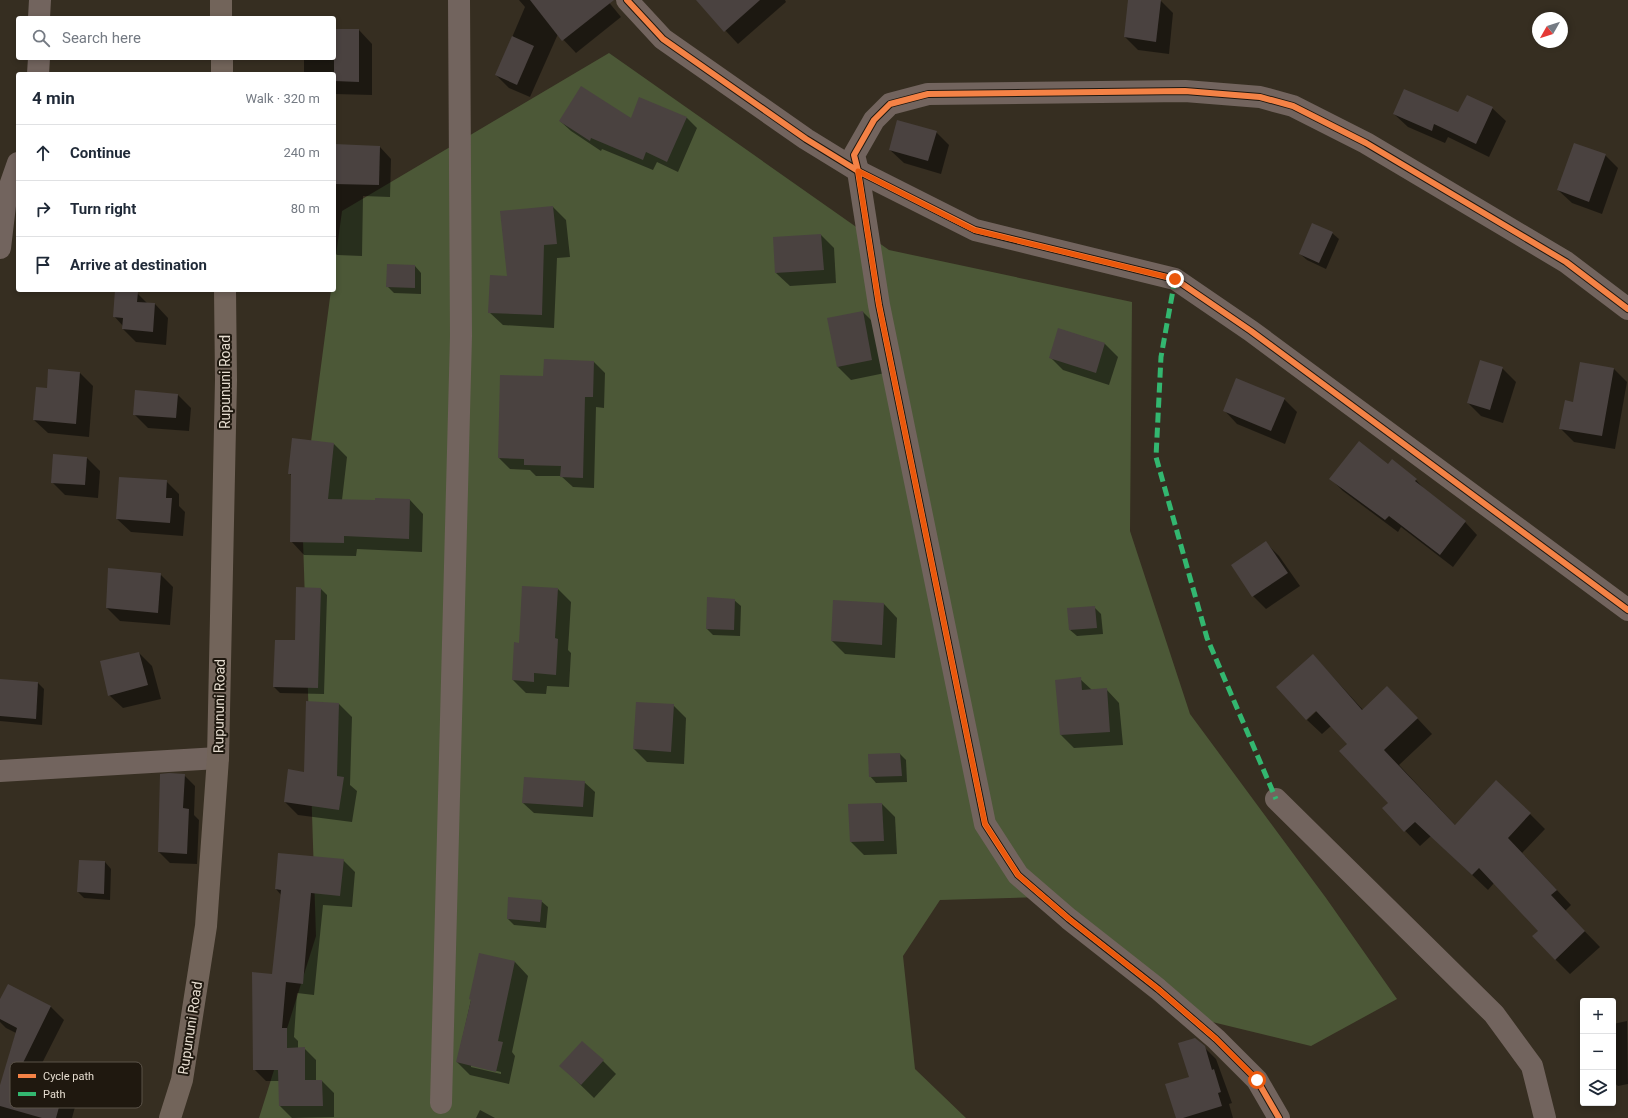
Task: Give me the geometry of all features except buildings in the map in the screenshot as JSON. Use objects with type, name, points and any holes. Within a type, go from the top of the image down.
[{"type":"main road","points":[[221,0],[221,16]]},
{"type":"main road","points":[[222,60],[222,72]]},
{"type":"main road","name":"Rupununi Road","points":[[170,1118],[182,1080],[206,926],[218,758],[226,380],[225,292]]},
{"type":"street","points":[[39,16],[40,0]]},
{"type":"street","points":[[441,1103],[461,336],[459,0]]},
{"type":"street","points":[[627,0],[663,39],[806,139],[858,171],[974,230],[1175,279],[1251,331],[1628,610]]},
{"type":"street","points":[[38,72],[39,60]]},
{"type":"street","points":[[1279,1118],[1257,1080],[1216,1039],[1158,989],[1069,919],[1018,875],[985,824],[879,305],[858,171],[854,155],[874,120],[890,104],[928,94],[1185,90],[1260,97],[1294,106],[1366,143],[1566,262],[1628,309]]},
{"type":"street","points":[[0,248],[6,197],[16,169]]},
{"type":"street","points":[[0,771],[218,758]]},
{"type":"street","points":[[1276,799],[1494,1014],[1532,1066],[1545,1118]]},
{"type":"green space","points":[[609,53],[889,250],[1132,302],[1130,531],[1190,714],[1326,898],[1397,999],[1311,1046],[1204,1020],[1042,897],[940,900],[903,956],[915,1069],[966,1118],[259,1118],[316,936],[302,510],[331,292],[336,292],[336,255],[342,211]]},
{"type":"marked path","points":[[1175,279],[1161,357],[1156,457],[1207,638],[1276,799]]},
{"type":"cycle path","points":[[627,0],[663,39],[806,139],[858,171],[975,230],[1175,279],[1251,331],[1628,610]]},
{"type":"cycle path","points":[[1279,1118],[1257,1080],[1216,1039],[1158,989],[1069,919],[1018,875],[985,824],[879,305],[858,171],[854,155],[874,120],[890,104],[928,94],[1185,91],[1260,97],[1293,106],[1366,143],[1566,262],[1628,309]]},
{"type":"route","points":[[1175,279],[974,230],[858,171],[879,305],[985,824],[1018,875],[1069,919],[1158,989],[1216,1039],[1257,1080]]}]
